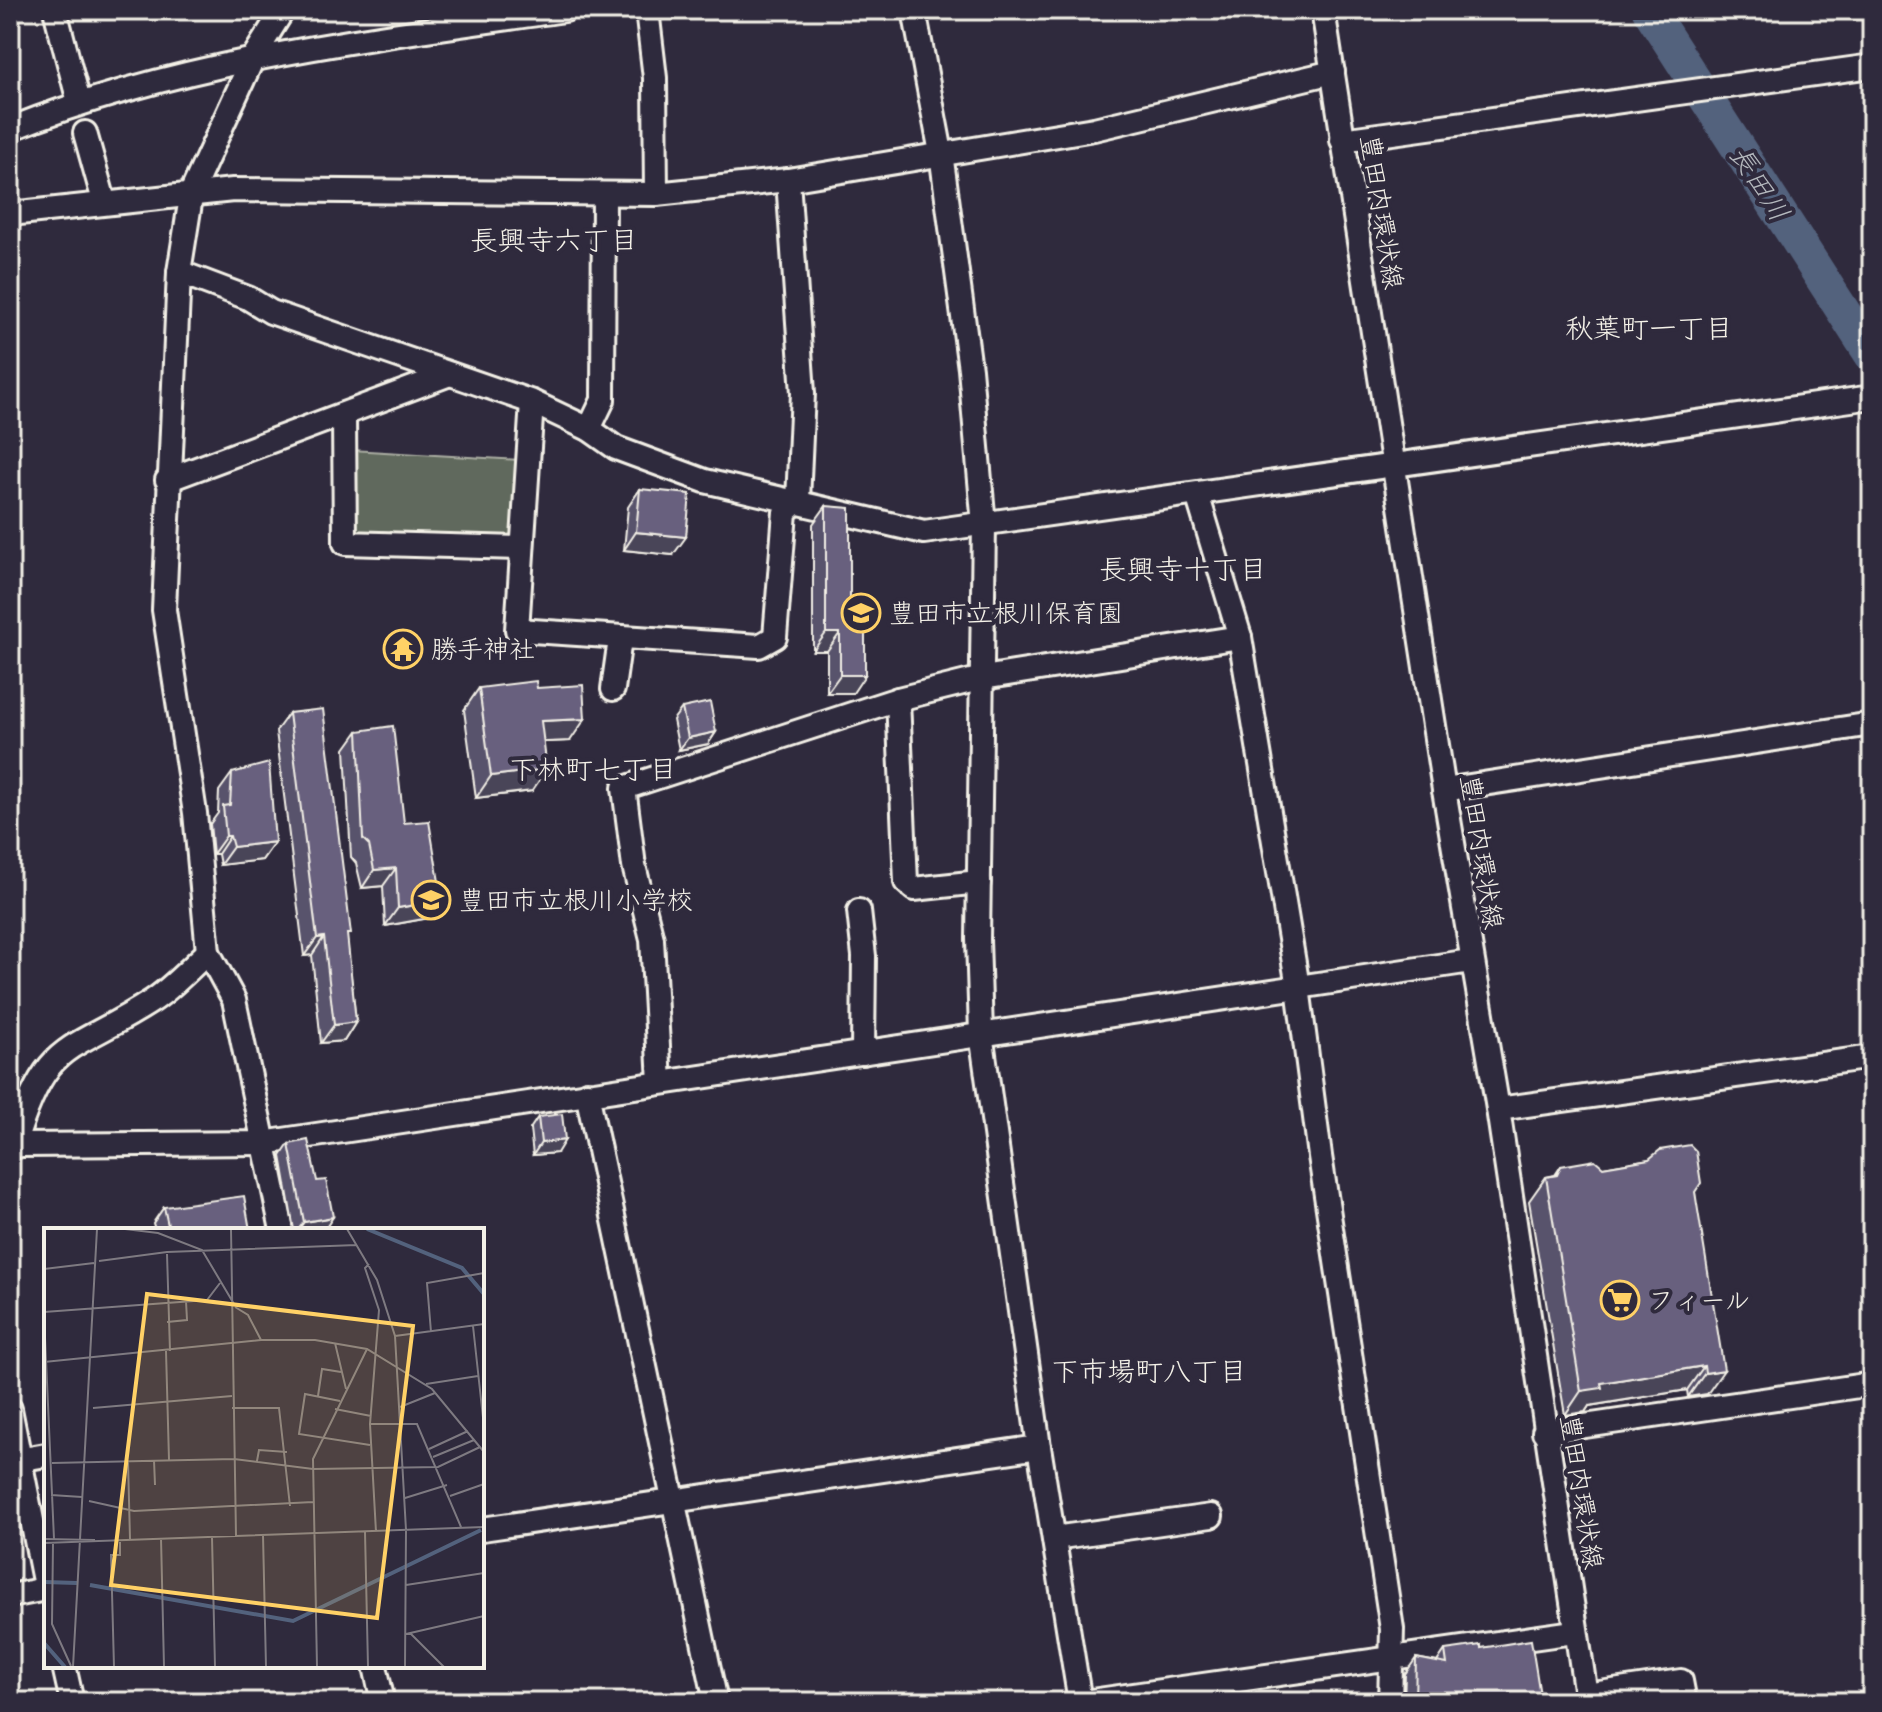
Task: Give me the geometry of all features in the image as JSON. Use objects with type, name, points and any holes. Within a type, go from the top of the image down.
[{"type":"street","points":[[55,10],[79,102]]},
{"type":"street","points":[[282,1228],[234,1000],[208,952],[195,813],[164,610],[167,480],[179,272],[192,191],[253,58],[283,10]]},
{"type":"street","points":[[10,129],[79,102],[253,58],[522,13],[565,10]]},
{"type":"street","points":[[647,10],[655,78],[656,194]]},
{"type":"street","points":[[914,10],[941,153],[970,369],[984,525],[979,882],[981,1033],[1039,1447],[1082,1702],[1574,1632]]},
{"type":"street","name":"豊田内環状線","points":[[1323,10],[1471,961],[1498,1109],[1586,1699]]},
{"type":"street","points":[[1342,140],[1872,66]]},
{"type":"street","points":[[10,214],[192,191],[656,194],[788,180],[1094,129],[1333,72]]},
{"type":"street","points":[[85,133],[104,201]]},
{"type":"street","points":[[532,402],[517,630],[759,646],[775,637],[785,512],[798,500],[803,393],[788,180]]},
{"type":"street","points":[[589,429],[603,400],[604,194]]},
{"type":"street","points":[[179,272],[248,298],[271,312],[532,402],[589,429],[616,448],[705,481],[798,500],[924,532],[1872,397]]},
{"type":"street","points":[[167,480],[450,374]]},
{"type":"street","points":[[344,416],[345,543],[521,548]]},
{"type":"street","points":[[1197,494],[1240,637],[1298,987],[1320,1156],[1392,1629],[1390,1702]]},
{"type":"street","points":[[660,1082],[652,939],[634,866],[624,788],[898,699],[983,678],[1240,637]]},
{"type":"street","points":[[613,689],[620,639]]},
{"type":"street","points":[[898,699],[906,882],[914,889],[979,882]]},
{"type":"street","points":[[1444,790],[1872,724]]},
{"type":"street","points":[[859,911],[864,956],[863,1053]]},
{"type":"street","points":[[208,952],[156,998],[71,1043],[58,1055],[42,1072],[12,1147],[263,1143],[1471,961]]},
{"type":"street","points":[[1498,1109],[1872,1057]]},
{"type":"street","points":[[587,1093],[716,1702]]},
{"type":"street","points":[[1544,1432],[1872,1384]]},
{"type":"street","points":[[10,1409],[44,1581]]},
{"type":"street","points":[[484,1529],[1039,1447]]},
{"type":"street","points":[[18,1460],[44,1455]]},
{"type":"street","points":[[1054,1538],[1211,1516]]},
{"type":"street","points":[[10,1596],[44,1590]]},
{"type":"street","points":[[64,1668],[72,1702]]},
{"type":"street","points":[[375,1668],[383,1702]]},
{"type":"street","points":[[1586,1699],[1681,1681],[1685,1702]]},
{"type":"shaded area","points":[[351,450],[520,460],[516,535],[510,541],[358,537],[352,529]]},
{"type":"building","points":[[640,489],[690,494],[686,537],[636,532]]},
{"type":"building","points":[[826,506],[850,508],[850,626],[865,626],[865,675],[840,675],[840,633],[826,633]]},
{"type":"building","points":[[536,681],[537,688],[583,685],[585,719],[541,721],[547,769],[491,776],[479,688]]},
{"type":"building","points":[[710,702],[716,732],[688,738],[682,708]]},
{"type":"building","points":[[323,709],[351,934],[347,934],[356,1022],[334,1025],[324,937],[317,938],[289,713]]},
{"type":"building","points":[[393,726],[404,823],[429,821],[442,900],[398,908],[396,868],[374,870],[369,845],[363,839],[358,731]]},
{"type":"building","points":[[269,763],[275,842],[233,847],[230,836],[226,836],[223,806],[230,805],[232,773]]},
{"type":"building","points":[[562,1114],[565,1140],[541,1143],[538,1117]]},
{"type":"building","points":[[308,1140],[317,1181],[326,1180],[333,1217],[304,1222],[289,1144]]},
{"type":"building","points":[[1690,1145],[1696,1151],[1701,1183],[1695,1192],[1724,1370],[1705,1373],[1704,1366],[1601,1383],[1602,1388],[1581,1391],[1546,1177],[1557,1175],[1561,1166],[1595,1160],[1603,1167],[1649,1159],[1660,1150]]},
{"type":"building","points":[[244,1196],[250,1228],[169,1228],[164,1207]]},
{"type":"building","points":[[1531,1640],[1541,1701],[1415,1702],[1416,1658],[1447,1664],[1445,1650]]},
{"type":"waterway","name":"長田川","points":[[1649,10],[1872,356]]},
{"type":"place","name":"豊田市立根川保育園","points":[[861,613]]},
{"type":"place","name":"勝手神社","points":[[403,649]]},
{"type":"place","name":"豊田市立根川小学校","points":[[431,900]]},
{"type":"place","name":"フィール","points":[[1620,1300]]},
{"type":"district","name":"長興寺六丁目","points":[[554,240]]},
{"type":"district","name":"秋葉町一丁目","points":[[1649,328]]},
{"type":"district","name":"長興寺十丁目","points":[[1183,569]]},
{"type":"district","name":"下林町七丁目","points":[[593,769]]},
{"type":"district","name":"下市場町八丁目","points":[[1149,1371]]}]
